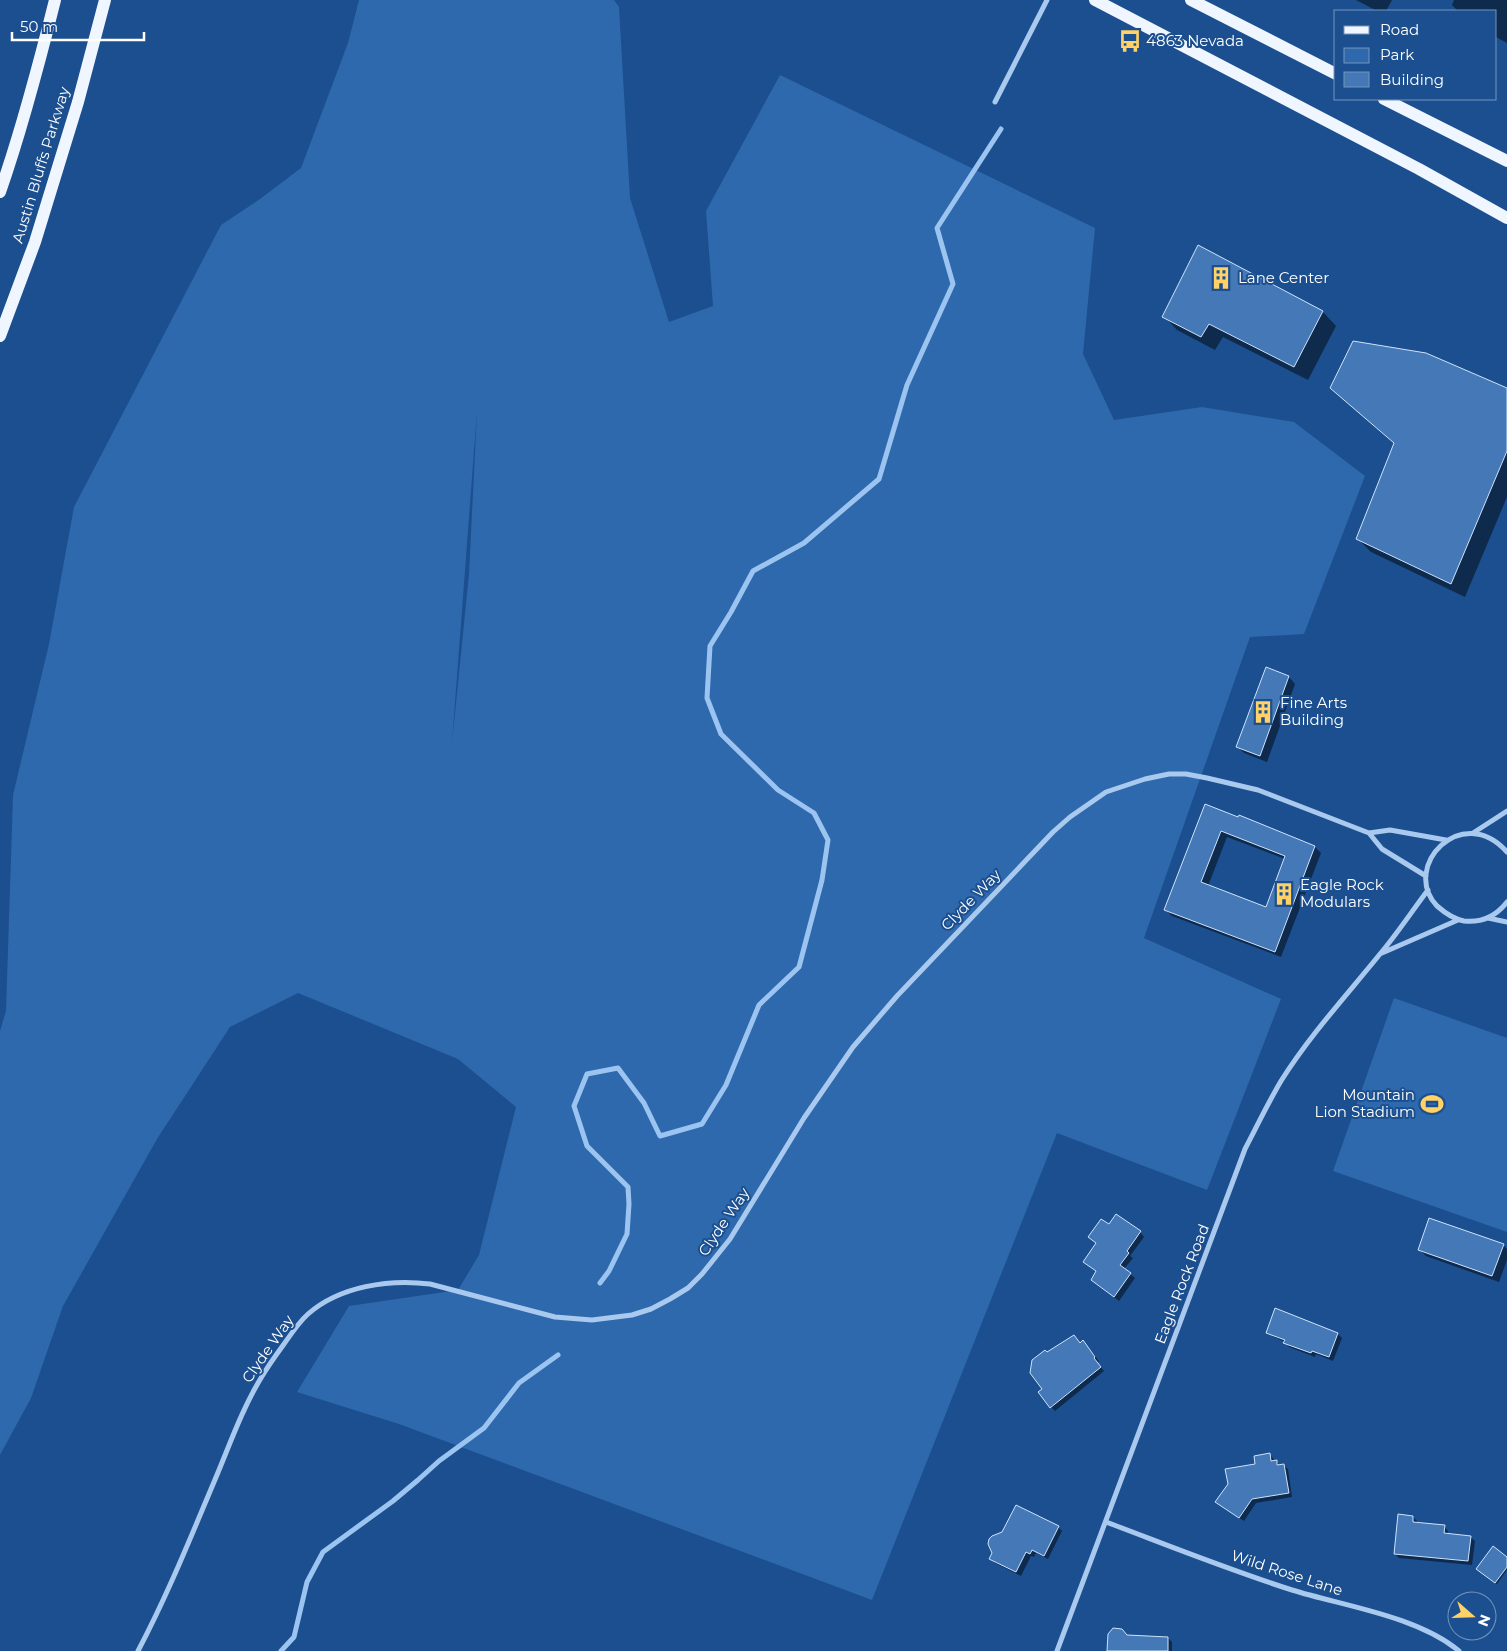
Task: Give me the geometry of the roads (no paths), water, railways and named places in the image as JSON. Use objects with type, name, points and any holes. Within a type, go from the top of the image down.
[{"type":"main road","name":"Austin Bluffs Parkway","points":[[0,192],[34,79],[55,0]]},
{"type":"main road","name":"Austin Bluffs Parkway","points":[[0,336],[35,242],[78,102],[105,0]]},
{"type":"main road","points":[[1096,0],[1419,169],[1507,218]]},
{"type":"main road","points":[[1190,0],[1334,73]]},
{"type":"main road","points":[[1386,100],[1507,161]]},
{"type":"street","points":[[995,102],[1047,0]]},
{"type":"street","name":"Clyde Way","points":[[138,1651],[176,1572],[245,1408],[271,1362],[308,1314],[326,1302],[362,1287],[392,1282],[430,1284],[555,1317],[575,1320],[632,1315],[670,1300],[688,1288],[702,1274],[730,1239],[804,1118],[853,1047],[897,996],[1053,832],[1070,817],[1106,792],[1145,779],[1169,774],[1200,776],[1258,790],[1369,833]]},
{"type":"street","points":[[1473,833],[1507,811]]},
{"type":"street","points":[[1426,876],[1382,850],[1369,833],[1390,830],[1446,840]]},
{"type":"street","points":[[1458,920],[1444,913],[1434,902],[1428,890],[1426,876],[1429,862],[1436,850],[1446,840],[1459,834],[1473,833],[1493,839],[1507,852]]},
{"type":"street","name":"Eagle Rock Road","points":[[1057,1651],[1245,1149],[1262,1114],[1282,1080],[1312,1037],[1381,953],[1428,890]]},
{"type":"street","points":[[1488,918],[1501,910],[1507,902]]},
{"type":"street","name":"Eagle Rock Road","points":[[1381,953],[1458,920],[1473,922],[1488,918],[1507,922]]},
{"type":"street","name":"Wild Rose Lane","points":[[1106,1522],[1255,1578],[1404,1622],[1432,1634],[1458,1651]]},
{"type":"waterway","points":[[600,1283],[609,1271],[627,1234],[628,1187],[587,1146],[574,1106],[587,1074],[618,1068],[644,1103],[660,1136],[702,1124],[726,1085],[759,1005],[799,967],[822,880],[828,840],[814,813],[778,790],[721,734],[707,698],[710,646],[753,571],[804,543],[879,479],[907,385],[953,284],[937,228],[1001,129]]},
{"type":"waterway","points":[[281,1651],[294,1637],[307,1582],[323,1552],[393,1501],[439,1461],[484,1428],[519,1383],[558,1355]]},
{"type":"place","name":"4863 Nevada","points":[[1130,41]]},
{"type":"place","name":"Lane Center","points":[[1221,278]]},
{"type":"place","name":"Fine Arts Building","points":[[1263,712]]},
{"type":"place","name":"Eagle Rock Modulars","points":[[1284,894]]},
{"type":"place","name":"Mountain Lion Stadium","points":[[1432,1104]]}]
